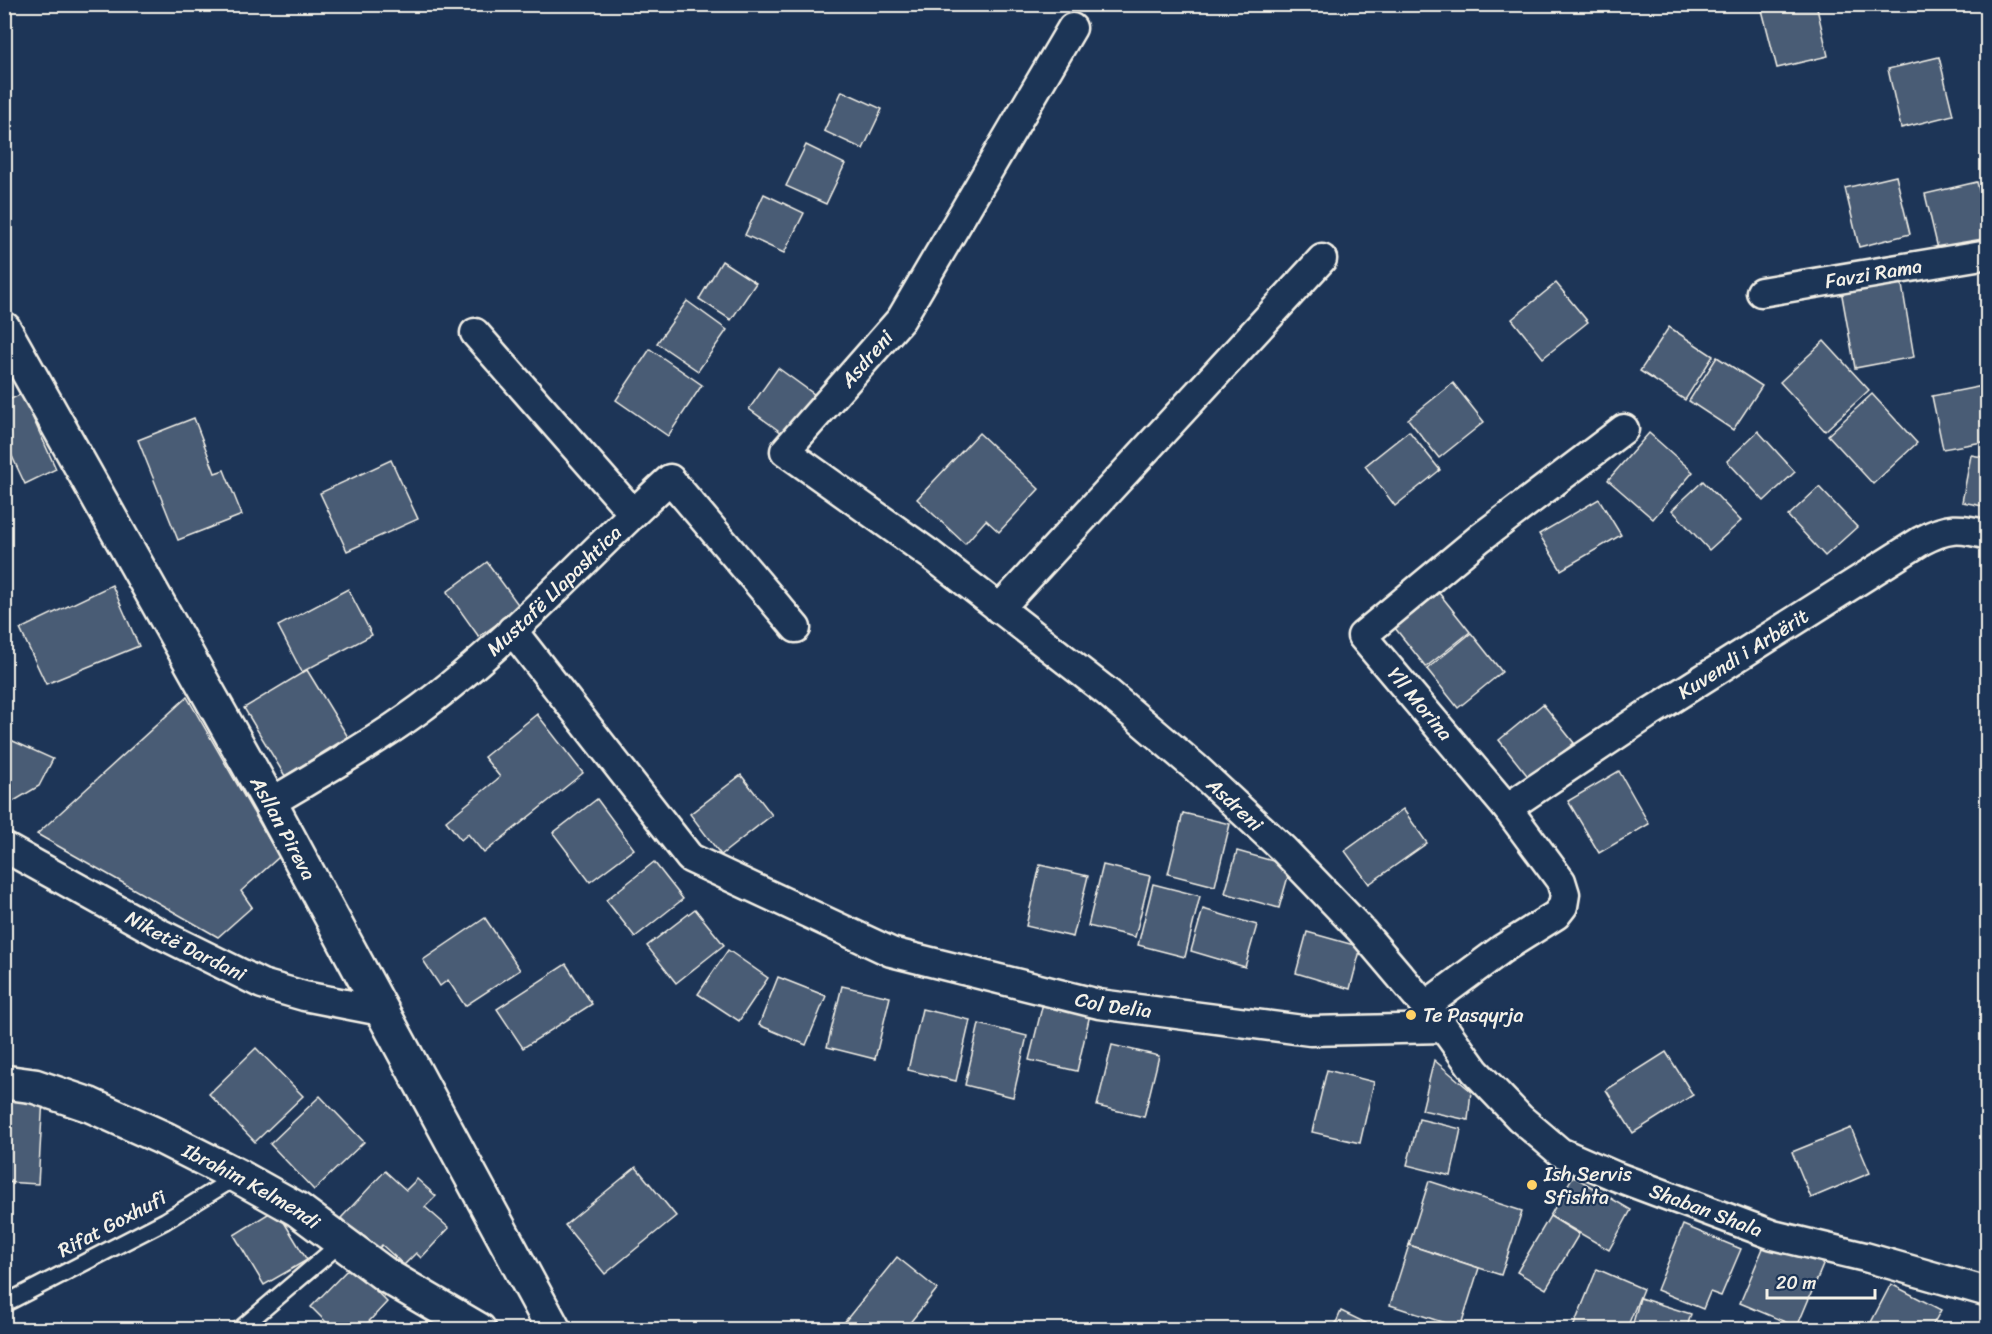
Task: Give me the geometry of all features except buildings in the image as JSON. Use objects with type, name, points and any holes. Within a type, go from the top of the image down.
[{"type":"street","name":"Asdreni","points":[[1072,28],[901,320],[785,451],[931,555],[1107,692],[1213,784],[1283,849],[1360,929],[1444,1028]]},
{"type":"street","name":"Favzi Rama","points":[[1761,292],[1988,254]]},
{"type":"street","points":[[999,609],[1322,259]]},
{"type":"street","name":"Asllan Pireva","points":[[4,329],[270,803],[554,1329]]},
{"type":"street","points":[[475,333],[633,513]]},
{"type":"street","name":"Yll Morina","points":[[1425,1006],[1502,949],[1556,915],[1563,906],[1565,894],[1561,881],[1507,808],[1362,636],[1480,538],[1624,429]]},
{"type":"street","name":"Mustafë Llapashtica","points":[[270,803],[364,747],[420,709],[512,630],[670,479],[796,628]]},
{"type":"street","name":"Kuvendi i Arbërit","points":[[1507,808],[1646,715],[1935,533],[1950,528],[1988,535]]},
{"type":"street","name":"Col Delia","points":[[512,630],[690,858],[891,952],[1099,1004],[1310,1030],[1444,1028]]},
{"type":"street","name":"Niketë Dardani","points":[[4,847],[159,933],[262,984],[304,996],[381,1011]]},
{"type":"street","name":"Shaban Shala","points":[[1444,1028],[1475,1071],[1520,1118],[1560,1152],[1615,1176],[1773,1235],[1865,1257],[1988,1292]]},
{"type":"street","name":"Ibrahim Kelmendi","points":[[4,1082],[34,1086],[90,1105],[163,1138],[238,1176],[297,1209],[387,1275],[479,1329]]},
{"type":"lane","name":"Rifat Goxhufi","points":[[4,1304],[165,1221],[238,1176]]},
{"type":"lane","points":[[238,1329],[341,1243]]},
{"type":"place","name":"Te Pasqyrja","points":[[1411,1015]]},
{"type":"place","name":"Ish Servis Sfishta","points":[[1532,1185]]}]
